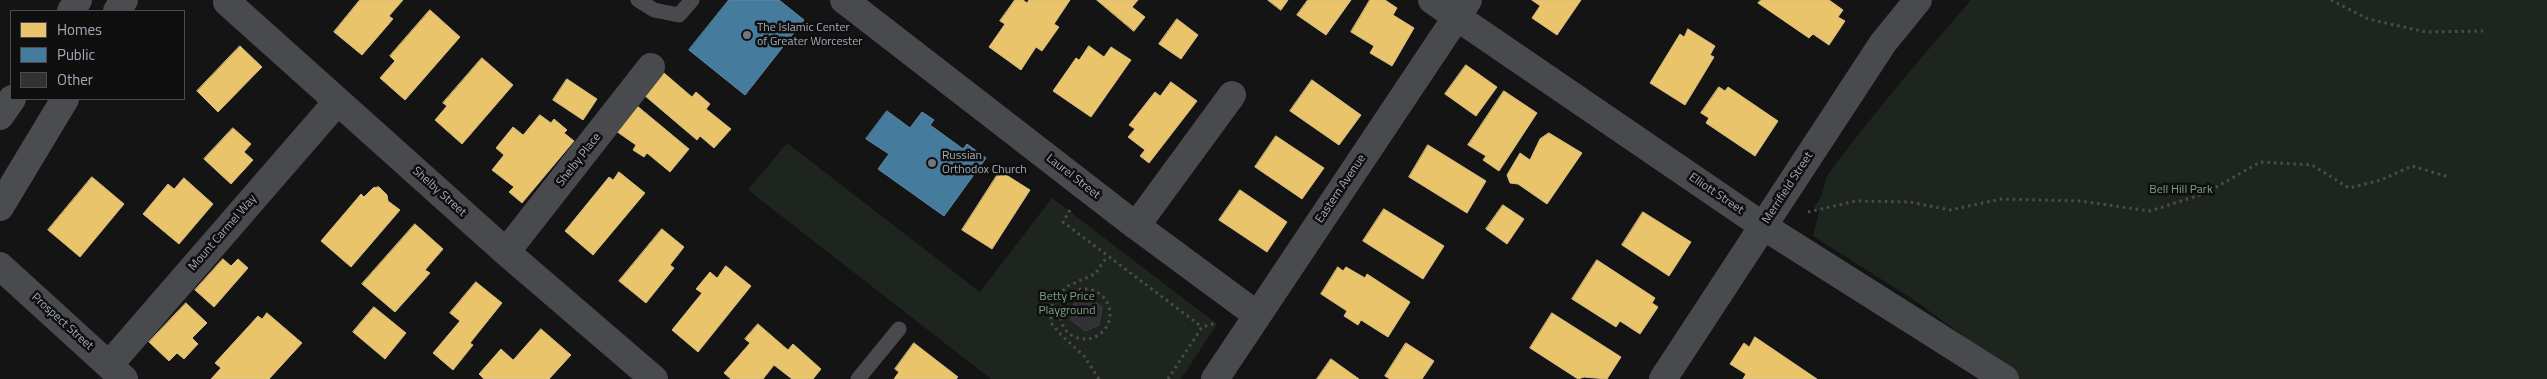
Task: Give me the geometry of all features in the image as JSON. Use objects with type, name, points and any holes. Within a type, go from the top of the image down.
[{"type":"highway","points":[[0,116],[11,100]]},
{"type":"highway","points":[[0,207],[64,100]]},
{"type":"street","name":"Laurel Street","points":[[844,0],[1136,226],[1257,315]]},
{"type":"street","name":"Elliott Street","points":[[1432,0],[1462,9],[1763,226],[2005,379]]},
{"type":"street","name":"Merrifield Street","points":[[1663,379],[1883,43],[1918,0]]},
{"type":"street","name":"Shelby Street","points":[[227,2],[506,252],[654,379]]},
{"type":"street","name":"Eastern Avenue","points":[[1215,379],[1462,9]]},
{"type":"street","name":"Shelby Place","points":[[506,252],[651,67]]},
{"type":"street","points":[[1136,226],[1232,95]]},
{"type":"street","name":"Mount Carmel Way","points":[[118,375],[337,102]]},
{"type":"street","name":"Prospect Street","points":[[0,266],[118,375]]},
{"type":"lane","points":[[638,0],[654,10],[679,15],[692,0]]},
{"type":"lane","points":[[858,379],[899,328]]},
{"type":"path","points":[[2331,0],[2368,19],[2426,32],[2483,32]]},
{"type":"path","points":[[1808,212],[1856,201],[1910,202],[1950,210],[2001,199],[2080,201],[2150,211],[2206,193],[2260,162],[2312,164],[2349,188],[2380,180],[2412,166],[2448,177]]},
{"type":"path","points":[[1074,204],[1063,222],[1202,327]]},
{"type":"path","points":[[1099,379],[1084,356],[1051,323],[1051,308],[1056,297],[1068,286],[1095,274],[1107,257]]},
{"type":"path","points":[[1086,289],[1094,290],[1106,300],[1109,308],[1109,322],[1100,334],[1094,337],[1079,338],[1066,330],[1060,315],[1061,307],[1071,294],[1086,289]]},
{"type":"path","points":[[1168,379],[1202,327],[1222,322]]},
{"type":"path","points":[[1061,335],[1066,330]]},
{"type":"green space","name":"Bell Hill Park","points":[[1971,0],[2547,0],[2547,379],[2012,379],[1998,361],[1911,298],[1813,236],[1819,211],[1814,207],[1818,202],[1831,170],[1865,126]]},
{"type":"green space","name":"Betty Price Playground","points":[[787,143],[980,292],[1052,198],[1217,324],[1181,379],[991,379],[748,190]]},
{"type":"building: Homes","points":[[360,0],[403,0],[389,16],[393,19],[362,55],[334,32]]},
{"type":"building: Homes","points":[[1015,0],[1023,0],[1027,3],[1029,0],[1070,0],[1054,24],[1059,27],[1042,51],[1036,47],[1021,70],[989,47],[1005,24],[1000,21]]},
{"type":"building: Homes","points":[[1097,0],[1138,0],[1132,7],[1145,17],[1134,31]]},
{"type":"building: Homes","points":[[1268,0],[1288,0],[1281,10]]},
{"type":"building: Homes","points":[[1308,0],[1351,0],[1326,35],[1297,15]]},
{"type":"building: Homes","points":[[1370,0],[1385,0],[1397,8],[1393,15],[1414,28],[1392,66],[1370,53],[1374,46],[1351,32]]},
{"type":"building: Homes","points":[[1532,0],[1581,0],[1557,35],[1532,18],[1540,6]]},
{"type":"building: Homes","points":[[1761,0],[1829,0],[1843,10],[1838,17],[1845,21],[1829,45],[1813,34],[1809,38],[1758,3]]},
{"type":"building: Homes","points":[[430,10],[460,37],[405,100],[380,78],[395,61],[390,56]]},
{"type":"building: Homes","points":[[1177,19],[1198,35],[1181,59],[1159,44]]},
{"type":"building: Homes","points":[[1688,29],[1715,46],[1710,55],[1714,57],[1685,105],[1650,83],[1680,34],[1684,37]]},
{"type":"building: Homes","points":[[240,46],[262,67],[218,112],[197,91]]},
{"type":"building: Homes","points":[[1089,46],[1104,57],[1111,47],[1131,60],[1091,117],[1053,91],[1076,58],[1079,60]]},
{"type":"building: Homes","points":[[482,58],[513,85],[462,144],[435,120],[447,106],[443,103]]},
{"type":"building: Homes","points":[[1466,65],[1497,87],[1476,116],[1445,94]]},
{"type":"building: Homes","points":[[664,73],[692,97],[696,92],[710,104],[706,109],[731,129],[714,148],[700,136],[697,140],[644,95]]},
{"type":"building: Homes","points":[[567,79],[597,99],[583,120],[553,100]]},
{"type":"building: Homes","points":[[1312,80],[1361,115],[1339,145],[1290,111]]},
{"type":"building: Homes","points":[[1171,82],[1197,101],[1149,163],[1140,156],[1145,150],[1128,137],[1135,129],[1129,125],[1155,92],[1160,96]]},
{"type":"building: Homes","points":[[1719,87],[1725,91],[1728,87],[1778,121],[1755,156],[1706,123],[1709,118],[1701,113]]},
{"type":"building: Homes","points":[[1504,91],[1537,113],[1499,171],[1483,160],[1486,156],[1468,145]]},
{"type":"building: Homes","points":[[636,105],[689,149],[670,172],[647,153],[644,157],[633,150],[636,145],[616,131]]},
{"type":"building: Homes","points":[[540,115],[551,123],[554,119],[567,130],[564,133],[574,141],[522,203],[509,192],[514,187],[492,170],[504,155],[496,148],[513,127],[523,135]]},
{"type":"building: Homes","points":[[233,128],[251,144],[244,152],[253,160],[231,184],[204,159]]},
{"type":"building: Homes","points":[[1549,133],[1582,153],[1547,204],[1518,184],[1510,183],[1507,175],[1520,153],[1530,160],[1540,139]]},
{"type":"building: Homes","points":[[1276,136],[1324,168],[1302,199],[1255,167]]},
{"type":"building: Homes","points":[[1428,145],[1486,181],[1467,213],[1409,177]]},
{"type":"building: Homes","points":[[1000,171],[1030,190],[992,249],[962,230]]},
{"type":"building: Homes","points":[[619,172],[645,193],[593,255],[565,231],[609,177],[613,180]]},
{"type":"building: Homes","points":[[92,177],[124,204],[80,257],[48,230]]},
{"type":"building: Homes","points":[[184,178],[213,204],[179,244],[143,214],[168,184],[174,189]]},
{"type":"building: Homes","points":[[379,187],[387,195],[388,201],[400,210],[351,267],[321,241],[361,194],[364,197],[373,188]]},
{"type":"building: Homes","points":[[1240,190],[1287,222],[1267,252],[1219,220]]},
{"type":"building: Homes","points":[[1503,205],[1524,219],[1507,244],[1486,229]]},
{"type":"building: Homes","points":[[1384,209],[1444,246],[1423,279],[1363,241]]},
{"type":"building: Homes","points":[[1643,212],[1691,242],[1669,276],[1622,245]]},
{"type":"building: Homes","points":[[415,224],[443,249],[425,270],[430,273],[395,312],[362,284]]},
{"type":"building: Homes","points":[[662,229],[684,247],[670,265],[674,268],[646,303],[619,281]]},
{"type":"building: Homes","points":[[223,259],[231,266],[238,259],[248,268],[214,307],[195,290]]},
{"type":"building: Homes","points":[[1597,260],[1655,298],[1652,303],[1658,307],[1640,334],[1620,321],[1616,327],[1572,299]]},
{"type":"building: Homes","points":[[726,266],[751,286],[698,352],[672,330],[702,293],[696,289],[710,272],[717,278]]},
{"type":"building: Homes","points":[[1338,267],[1343,271],[1346,267],[1365,278],[1367,274],[1410,302],[1388,337],[1361,320],[1358,325],[1344,316],[1347,311],[1321,294]]},
{"type":"building: Homes","points":[[476,282],[502,303],[470,343],[473,345],[453,370],[433,353],[460,321],[450,313]]},
{"type":"building: Homes","points":[[186,303],[207,323],[192,338],[198,344],[184,359],[177,353],[169,361],[149,342]]},
{"type":"building: Homes","points":[[374,307],[406,333],[385,359],[353,332]]},
{"type":"building: Homes","points":[[267,313],[302,343],[269,379],[211,379],[221,368],[215,363],[258,316],[262,319]]},
{"type":"building: Homes","points":[[1552,313],[1621,357],[1607,379],[1584,377],[1578,379],[1530,348]]},
{"type":"building: Homes","points":[[758,324],[788,350],[793,344],[821,369],[813,379],[792,379],[774,365],[763,379],[731,379],[724,373],[750,343],[745,339]]},
{"type":"building: Homes","points":[[541,329],[571,355],[549,379],[484,379],[479,374],[501,349],[513,360]]},
{"type":"building: Homes","points":[[1755,337],[1817,379],[1743,379],[1746,374],[1730,364],[1744,343],[1749,347]]},
{"type":"building: Homes","points":[[914,343],[958,377],[956,379],[894,379],[899,372],[895,369]]},
{"type":"building: Homes","points":[[1406,343],[1434,361],[1422,379],[1390,379],[1385,376]]},
{"type":"building: Homes","points":[[1331,359],[1359,379],[1317,379]]},
{"type":"building: Public","name":"The Islamic Center of Greater Worcester","points":[[729,0],[779,0],[804,20],[745,95],[689,50]]},
{"type":"building: Public","name":"Russian Orthodox Church","points":[[887,111],[910,128],[922,112],[934,120],[930,125],[963,149],[967,144],[986,158],[944,216],[878,169],[889,154],[866,139]]},
{"type":"building: Other","points":[[1090,298],[1102,307],[1099,325],[1085,331],[1071,320],[1074,304]]},
{"type":"place","name":"The Islamic Center of Greater Worcester","points":[[747,35]]},
{"type":"place","name":"Russian Orthodox Church","points":[[932,163]]}]
